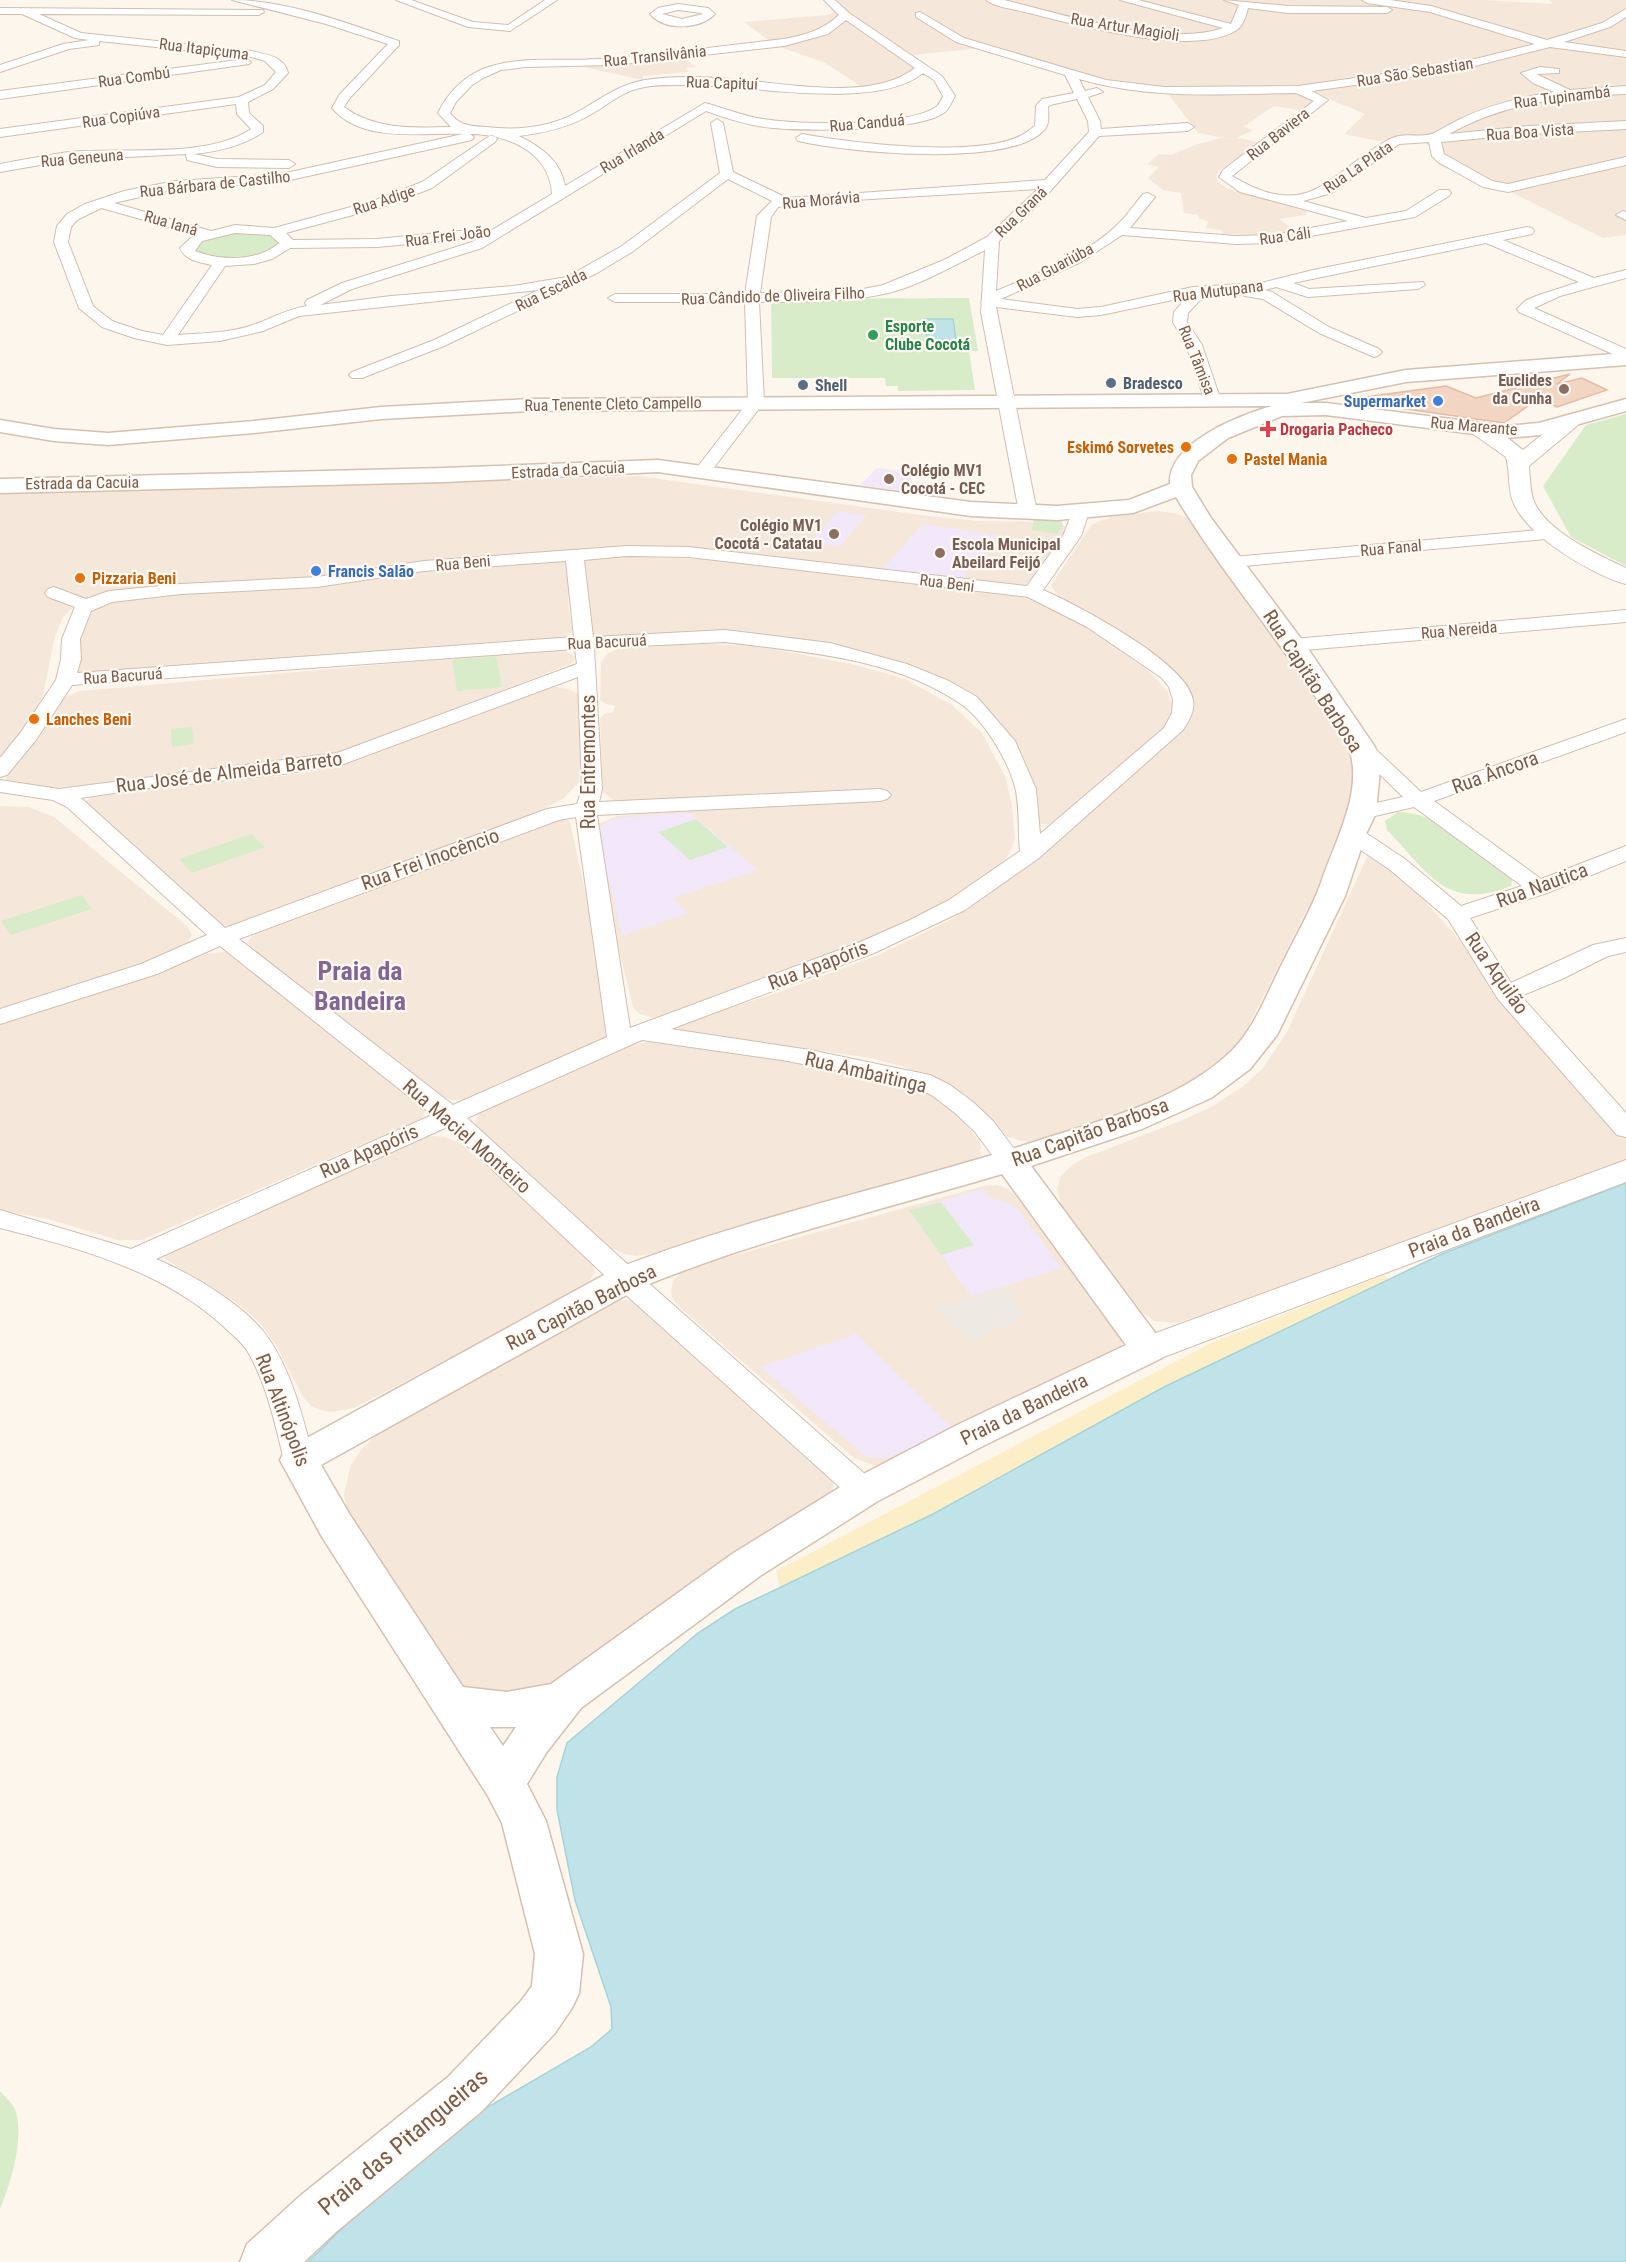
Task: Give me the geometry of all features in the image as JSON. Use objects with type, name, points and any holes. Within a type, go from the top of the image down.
[{"type":"main road","points":[[1221,401],[1287,400],[1406,376],[1626,357]]},
{"type":"main road","points":[[1333,392],[1329,397],[1331,400],[1350,411]]},
{"type":"main road","points":[[1181,487],[1180,475],[1190,457],[1221,434],[1250,420],[1252,414],[1248,409],[1221,401]]},
{"type":"main road","name":"Rua Tenente Cleto Campello","points":[[0,426],[54,435],[108,439],[452,408],[756,402],[1221,401]]},
{"type":"main road","name":"Rua Mareante","points":[[1250,420],[1296,408],[1350,411],[1476,429],[1517,432],[1571,421],[1626,405]]},
{"type":"main road","points":[[100,482],[108,439]]},
{"type":"main road","name":"Estrada da Cacuia","points":[[0,486],[444,475],[658,466],[703,470],[971,509],[1080,512],[1133,506],[1169,510],[1201,520]]},
{"type":"main road","name":"Estrada da Cacuia","points":[[1133,506],[1181,487]]},
{"type":"main road","name":"Rua Capitão Barbosa","points":[[299,1460],[626,1279],[666,1263],[744,1238],[1010,1161],[1130,1122],[1200,1091],[1239,1062],[1261,1035],[1287,988],[1331,896],[1357,824],[1367,770],[1362,747],[1293,645],[1201,520],[1181,487]]},
{"type":"main road","name":"Rua Ambaitinga","points":[[1010,1161],[1149,1348]]},
{"type":"main road","name":"Praia da Bandeira","points":[[504,1783],[531,1740],[566,1696],[746,1565],[864,1491],[971,1435],[1149,1348]]},
{"type":"main road","name":"Rua Altinópolis","points":[[299,1460],[336,1526],[504,1783]]},
{"type":"main road","points":[[448,1700],[466,1707],[502,1712],[526,1708],[566,1696]]},
{"type":"main road","name":"Praia das Pitangueiras","points":[[266,2262],[318,2214],[465,2094],[538,2017],[555,1993],[559,1954],[524,1821],[504,1783]]},
{"type":"street","points":[[237,0],[296,12],[395,43],[340,103],[338,108],[348,119],[391,129],[511,135],[526,143],[551,164],[558,175],[559,195]]},
{"type":"street","points":[[401,0],[472,25],[510,28],[552,0]]},
{"type":"street","points":[[829,0],[845,15]]},
{"type":"street","name":"Rua Artur Magioli","points":[[991,0],[1121,29],[1167,36],[1208,36],[1234,28]]},
{"type":"street","points":[[1125,0],[1234,28],[1245,5]]},
{"type":"street","points":[[1228,0],[1245,5],[1308,10],[1388,10],[1450,15]]},
{"type":"street","points":[[1367,0],[1431,9],[1552,43],[1626,54]]},
{"type":"street","points":[[1033,10],[1059,3]]},
{"type":"street","points":[[0,11],[296,12]]},
{"type":"street","points":[[9,22],[29,12]]},
{"type":"street","name":"Rua Itapiçuma","points":[[29,12],[79,36],[188,46],[269,58],[281,68],[282,73],[269,87],[242,100]]},
{"type":"street","points":[[1552,43],[1606,25],[1626,12]]},
{"type":"street","name":"Rua Transilvânia","points":[[460,133],[444,113],[447,106],[460,91],[484,72],[519,52],[554,64],[618,61],[813,35],[835,26],[845,15]]},
{"type":"street","name":"Rua Canduá","points":[[709,109],[751,120],[837,127],[877,125],[921,116],[945,105],[951,95],[950,89],[945,84],[845,15]]},
{"type":"street","name":"Rua Baviera","points":[[920,15],[960,40],[1071,75],[1128,87],[1180,91],[1298,89],[1322,100],[1225,177],[1245,189],[1292,200],[1365,222]]},
{"type":"street","points":[[510,28],[519,52]]},
{"type":"street","points":[[729,32],[743,46]]},
{"type":"street","points":[[67,46],[79,36]]},
{"type":"street","points":[[0,69],[67,46],[116,41]]},
{"type":"street","name":"Rua São Sebastian","points":[[1298,89],[1423,73],[1552,43]]},
{"type":"street","points":[[0,61],[34,57]]},
{"type":"street","name":"Rua Combú","points":[[0,95],[269,58]]},
{"type":"street","points":[[554,64],[603,74]]},
{"type":"street","name":"Rua Capituí","points":[[511,135],[568,122],[626,90],[645,83],[718,82],[859,90],[882,88],[899,83],[919,73],[923,67]]},
{"type":"street","points":[[1554,71],[1540,70],[1527,73],[1537,81],[1568,93]]},
{"type":"street","points":[[1071,75],[1094,121],[1095,133],[1188,127]]},
{"type":"street","points":[[625,79],[645,83]]},
{"type":"street","name":"Rua Baviera","points":[[751,120],[788,134],[837,144],[907,150],[958,150],[994,146],[1028,138],[1040,128],[1043,122],[1042,106],[1046,102],[1128,87]]},
{"type":"street","name":"Rua Tupinambá","points":[[1429,138],[1498,106],[1568,93],[1626,90]]},
{"type":"street","points":[[165,152],[222,145],[253,136],[258,129],[243,114],[242,100]]},
{"type":"street","name":"Rua Copiúva","points":[[0,133],[242,100]]},
{"type":"street","name":"Rua Irlanda","points":[[559,195],[709,109]]},
{"type":"street","points":[[717,123],[727,174],[783,201]]},
{"type":"street","name":"Rua Boa Vista","points":[[1429,138],[1626,125]]},
{"type":"street","points":[[460,133],[485,140],[511,135]]},
{"type":"street","name":"Rua Bárbara de Castilho","points":[[460,133],[366,160],[266,180],[149,189],[100,203],[72,217],[64,226],[61,242],[86,308],[106,324],[139,335],[167,340],[220,337],[258,328],[296,312],[375,302],[505,291],[573,280]]},
{"type":"street","name":"Rua Graná","points":[[1028,512],[988,300],[992,240],[1050,184],[1095,133]]},
{"type":"street","points":[[1429,138],[1438,156],[1442,159],[1488,184],[1508,188],[1626,161]]},
{"type":"street","name":"Rua La Plata","points":[[1292,200],[1326,190],[1395,141],[1429,138]]},
{"type":"street","name":"Rua Adige","points":[[208,234],[235,229],[274,232],[378,204],[411,192],[442,176],[485,140]]},
{"type":"street","points":[[165,152],[218,163],[310,165],[366,160]]},
{"type":"street","name":"Rua Geneuna","points":[[0,168],[69,156],[165,152]]},
{"type":"street","name":"Rua Escalda","points":[[357,375],[439,343],[573,280],[627,249],[727,174]]},
{"type":"street","name":"Rua Morávia","points":[[756,402],[752,298],[764,216],[768,209],[783,201],[1050,184]]},
{"type":"street","name":"Rua Cáli","points":[[1120,231],[1254,240],[1325,231],[1410,214],[1444,194]]},
{"type":"street","name":"Rua Frei João","points":[[286,243],[420,240],[505,229],[559,195]]},
{"type":"street","name":"Rua Guariúba","points":[[988,300],[1028,284],[1091,250],[1120,231],[1148,197]]},
{"type":"street","name":"Rua Ianá","points":[[100,203],[208,234]]},
{"type":"street","points":[[296,312],[347,286],[457,253],[505,229]]},
{"type":"street","name":"Rua Mutupana","points":[[988,300],[1042,310],[1083,312],[1116,308],[1208,290],[1261,287],[1312,274],[1527,231]]},
{"type":"street","points":[[208,234],[190,243],[187,248],[189,253],[196,257],[220,262],[264,257],[283,249],[286,239],[274,232]]},
{"type":"street","name":"Rua Cândido de Oliveira Filho","points":[[615,298],[752,298],[876,292],[949,263],[992,240]]},
{"type":"street","name":"Rua Mutupana","points":[[1482,241],[1493,240],[1502,243],[1592,282]]},
{"type":"street","points":[[167,340],[220,262]]},
{"type":"street","points":[[1626,274],[1592,282],[1529,304],[1524,309],[1626,357]]},
{"type":"street","points":[[1277,283],[1308,293],[1418,285]]},
{"type":"street","points":[[1208,290],[1257,292],[1267,295],[1324,330],[1374,352]]},
{"type":"street","name":"Rua Tâmisa","points":[[1208,290],[1181,312],[1180,322],[1194,345],[1221,401]]},
{"type":"street","points":[[703,470],[756,402]]},
{"type":"street","points":[[1519,464],[1571,421]]},
{"type":"street","points":[[1476,429],[1516,454],[1522,499],[1528,512],[1551,534],[1626,577]]},
{"type":"street","points":[[1032,592],[1072,536],[1080,512]]},
{"type":"street","name":"Rua Fanal","points":[[1232,562],[1551,534]]},
{"type":"street","name":"Rua Beni","points":[[86,605],[109,597],[156,591],[317,582],[424,566],[627,551],[688,552],[1032,592]]},
{"type":"street","name":"Rua Entremontes","points":[[574,554],[587,667],[592,789],[586,809],[630,1036]]},
{"type":"street","name":"Rua Apapóris","points":[[132,1259],[449,1115],[630,1036],[866,948],[918,925],[957,905],[1031,853],[1171,732],[1182,719],[1185,707],[1173,678],[1136,650],[1083,617],[1032,592]]},
{"type":"street","points":[[0,771],[36,727],[66,680],[75,626],[86,605],[54,593]]},
{"type":"street","name":"Rua Nereida","points":[[1293,645],[1626,616]]},
{"type":"street","name":"Rua Bacuruá","points":[[66,680],[492,648],[725,636],[777,641],[840,652],[900,668],[942,685],[970,701],[1005,741],[1018,767],[1026,789],[1031,853]]},
{"type":"street","name":"Rua José de Almeida Barreto","points":[[0,786],[59,795],[341,759],[587,667]]},
{"type":"street","name":"Rua Âncora","points":[[1357,824],[1626,725]]},
{"type":"street","points":[[1362,747],[1418,800],[1539,888]]},
{"type":"street","name":"Rua Maciel Monteiro","points":[[59,795],[74,803],[222,937],[449,1115],[626,1279],[864,1491]]},
{"type":"street","name":"Rua Frei Inocêncio","points":[[0,1017],[149,969],[222,937],[555,814],[586,809],[880,795]]},
{"type":"street","name":"Rua Aquilão","points":[[1357,824],[1397,864],[1457,915],[1506,994],[1626,1129]]},
{"type":"street","name":"Rua Nautica","points":[[1457,915],[1539,888],[1626,853]]},
{"type":"street","points":[[1506,994],[1554,974],[1601,950],[1626,945]]},
{"type":"street","name":"Rua Ambaitinga","points":[[630,1036],[737,1045],[843,1063],[926,1082],[966,1108],[983,1124],[1010,1161]]},
{"type":"street","name":"Praia da Bandeira","points":[[1149,1348],[1626,1170]]},
{"type":"street","name":"Rua Altinópolis","points":[[0,1220],[80,1239],[132,1259],[196,1290],[232,1317],[260,1346],[288,1416],[299,1460]]},
{"type":"shaded area","points":[[834,0],[1483,0],[1553,4],[1549,0],[1626,0],[1626,235],[1603,238],[1503,188],[1439,166],[1433,147],[1407,137],[1379,141],[1344,134],[1365,114],[1322,96],[1305,111],[1274,106],[1243,127],[1254,130],[1236,138],[1260,142],[1220,170],[1216,176],[1218,182],[1227,188],[1307,208],[1306,215],[1279,219],[1294,230],[1266,235],[1223,234],[1221,230],[1206,228],[1208,221],[1199,219],[1198,215],[1184,213],[1181,193],[1163,190],[1148,178],[1159,167],[1147,164],[1159,154],[1171,155],[1198,144],[1221,138],[1230,139],[1198,133],[1165,90],[1124,84],[991,47],[913,55],[913,71],[896,83],[863,88],[825,63],[775,45],[744,22],[828,15],[842,9]]},
{"type":"shaded area","points":[[682,56],[696,67],[686,68],[689,72],[643,76],[643,80],[583,67]]},
{"type":"shaded area","name":"Colégio MV1 Cocotá - CEC","points":[[877,468],[913,472],[909,492],[860,485]]},
{"type":"shaded area","points":[[638,476],[928,516],[978,521],[1055,522],[1069,528],[1068,534],[1028,583],[1023,586],[673,549],[316,579],[75,605],[63,617],[55,636],[43,696],[26,726],[0,761],[0,492],[373,485]]},
{"type":"shaded area","name":"Colégio MV1 Cocotá - Catatau","points":[[838,511],[867,515],[839,547],[811,541]]},
{"type":"shaded area","points":[[1156,511],[1174,513],[1191,519],[1352,744],[1358,808],[1236,1051],[1162,1103],[1035,1142],[1021,1141],[1006,1136],[977,1109],[935,1081],[905,1067],[870,1058],[679,1030],[678,1025],[692,1019],[771,995],[881,954],[952,919],[1018,870],[1179,735],[1190,720],[1191,703],[1098,622],[1058,596],[1051,585],[1092,524],[1111,517]]},
{"type":"shaded area","name":"Escola Municipal Abeilard Feijó","points":[[923,524],[997,535],[961,580],[881,571]]},
{"type":"shaded area","points":[[621,556],[718,560],[1038,599],[1067,613],[1149,671],[1168,692],[1174,711],[1168,723],[1151,740],[1050,824],[1035,823],[999,732],[924,676],[779,641],[593,639],[583,560]]},
{"type":"shaded area","points":[[567,560],[570,572],[568,599],[572,631],[564,639],[78,674],[74,671],[73,626],[97,604],[137,597]]},
{"type":"shaded area","points":[[683,643],[757,646],[856,665],[905,679],[952,705],[982,733],[1006,778],[1012,806],[1015,839],[1008,856],[993,871],[921,920],[656,1019],[638,1013],[633,1007],[610,912],[598,824],[617,816],[718,808],[617,802],[603,793],[600,719],[604,714],[613,712],[615,706],[600,700],[601,662],[607,654],[620,648]]},
{"type":"shaded area","points":[[558,649],[575,656],[573,663],[343,753],[264,768],[42,789],[8,784],[6,780],[6,774],[60,699],[80,691]]},
{"type":"shaded area","points":[[551,686],[568,689],[580,695],[583,716],[579,782],[564,798],[540,811],[235,926],[215,924],[81,804],[106,792],[284,776],[322,770],[348,763]]},
{"type":"shaded area","points":[[0,806],[29,807],[54,817],[187,926],[192,935],[186,946],[176,953],[0,1012]]},
{"type":"shaded area","points":[[690,813],[758,870],[672,898],[688,913],[622,936],[598,835],[600,828],[608,821],[618,818]]},
{"type":"shaded area","points":[[554,818],[563,818],[570,822],[593,928],[610,1036],[471,1099],[451,1100],[441,1096],[247,943],[254,934]]},
{"type":"shaded area","points":[[1371,855],[1386,857],[1505,992],[1626,1135],[1626,1163],[1214,1320],[1208,1313],[1177,1323],[1154,1321],[1143,1313],[1063,1211],[1057,1189],[1061,1176],[1072,1165],[1086,1157],[1211,1107],[1242,1087],[1263,1068],[1287,1032],[1367,857]]},
{"type":"shaded area","points":[[226,952],[425,1109],[423,1118],[142,1240],[118,1240],[48,1219],[0,1210],[0,1024],[211,953]]},
{"type":"shaded area","points":[[647,1042],[812,1063],[899,1082],[931,1096],[954,1112],[980,1141],[981,1155],[968,1165],[653,1254],[635,1256],[622,1253],[611,1248],[512,1161],[476,1128],[475,1124],[478,1115],[486,1108],[634,1045]]},
{"type":"shaded area","points":[[422,1137],[445,1137],[461,1144],[589,1257],[594,1264],[595,1273],[586,1285],[557,1302],[354,1408],[331,1412],[320,1410],[311,1406],[303,1397],[277,1347],[260,1323],[240,1305],[165,1259],[164,1254]]},
{"type":"shaded area","points":[[997,1185],[1014,1194],[1120,1334],[1122,1345],[1119,1349],[886,1466],[875,1466],[854,1458],[678,1306],[672,1297],[673,1281],[679,1274],[692,1267],[983,1186]]},
{"type":"shaded area","points":[[984,1189],[990,1198],[1006,1202],[1018,1210],[1062,1268],[971,1296],[909,1210]]},
{"type":"shaded area","points":[[1006,1286],[1026,1316],[970,1342],[935,1308]]},
{"type":"shaded area","points":[[635,1300],[834,1482],[832,1497],[547,1701],[466,1693],[353,1525],[344,1494],[351,1465],[361,1450],[386,1426],[615,1301]]},
{"type":"shaded area","points":[[857,1334],[951,1427],[889,1458],[867,1457],[760,1367]]},
{"type":"green space","points":[[218,233],[271,234],[282,242],[273,249],[253,257],[230,258],[196,254],[192,245]]},
{"type":"green space","name":"Esporte Clube Cocotá","points":[[969,298],[978,351],[969,351],[975,390],[898,391],[898,386],[886,386],[885,378],[772,378],[771,299]]},
{"type":"green space","points":[[1626,414],[1626,566],[1571,537],[1543,486],[1586,425]]},
{"type":"green space","points":[[1034,518],[1062,519],[1063,526],[1057,534],[1032,530]]},
{"type":"green space","points":[[496,656],[502,687],[457,691],[452,660]]},
{"type":"green space","points":[[192,727],[194,744],[172,747],[171,729]]},
{"type":"green space","points":[[1398,812],[1414,814],[1445,826],[1513,877],[1511,886],[1489,893],[1470,894],[1454,891],[1440,884],[1387,830],[1385,821]]},
{"type":"green space","points":[[696,819],[728,847],[690,860],[658,832]]},
{"type":"green space","points":[[251,834],[265,847],[192,873],[179,859]]},
{"type":"green space","points":[[82,895],[92,909],[11,935],[1,921]]},
{"type":"green space","points":[[941,1202],[974,1245],[941,1255],[909,1210]]},
{"type":"green space","points":[[0,2091],[15,2109],[18,2121],[18,2146],[0,2209]]},
{"type":"sand","points":[[1384,1275],[1393,1285],[783,1601],[776,1571],[1211,1343]]},
{"type":"water","points":[[924,319],[953,319],[956,340],[927,340]]},
{"type":"water","points":[[1626,1183],[1626,2262],[308,2262],[382,2189],[476,2114],[591,2047],[612,2029],[611,2007],[575,1900],[557,1810],[557,1777],[567,1743],[698,1633],[735,1609],[933,1514],[1164,1387],[1442,1254]]},
{"type":"building","points":[[1570,374],[1557,384],[1582,378],[1607,390],[1557,407],[1539,398],[1504,423],[1358,402],[1358,398],[1446,386],[1476,398]]},
{"type":"place","name":"Esporte Clube Cocotá","points":[[873,335]]},
{"type":"place","name":"Bradesco","points":[[1111,383]]},
{"type":"place","name":"Shell","points":[[803,385]]},
{"type":"place","name":"Euclides da Cunha","points":[[1564,389]]},
{"type":"place","name":"Supermarket","points":[[1438,401]]},
{"type":"place","name":"Drogaria Pacheco","points":[[1268,429]]},
{"type":"place","name":"Eskimó Sorvetes","points":[[1186,447]]},
{"type":"place","name":"Pastel Mania","points":[[1232,459]]},
{"type":"place","name":"Colégio MV1 Cocotá - CEC","points":[[889,479]]},
{"type":"place","name":"Colégio MV1 Cocotá - Catatau","points":[[834,534]]},
{"type":"place","name":"Escola Municipal Abeilard Feijó","points":[[940,553]]},
{"type":"place","name":"Francis Salão","points":[[316,571]]},
{"type":"place","name":"Pizzaria Beni","points":[[80,578]]},
{"type":"place","name":"Lanches Beni","points":[[34,719]]},
{"type":"district","name":"Praia da Bandeira","points":[[360,986]]}]
